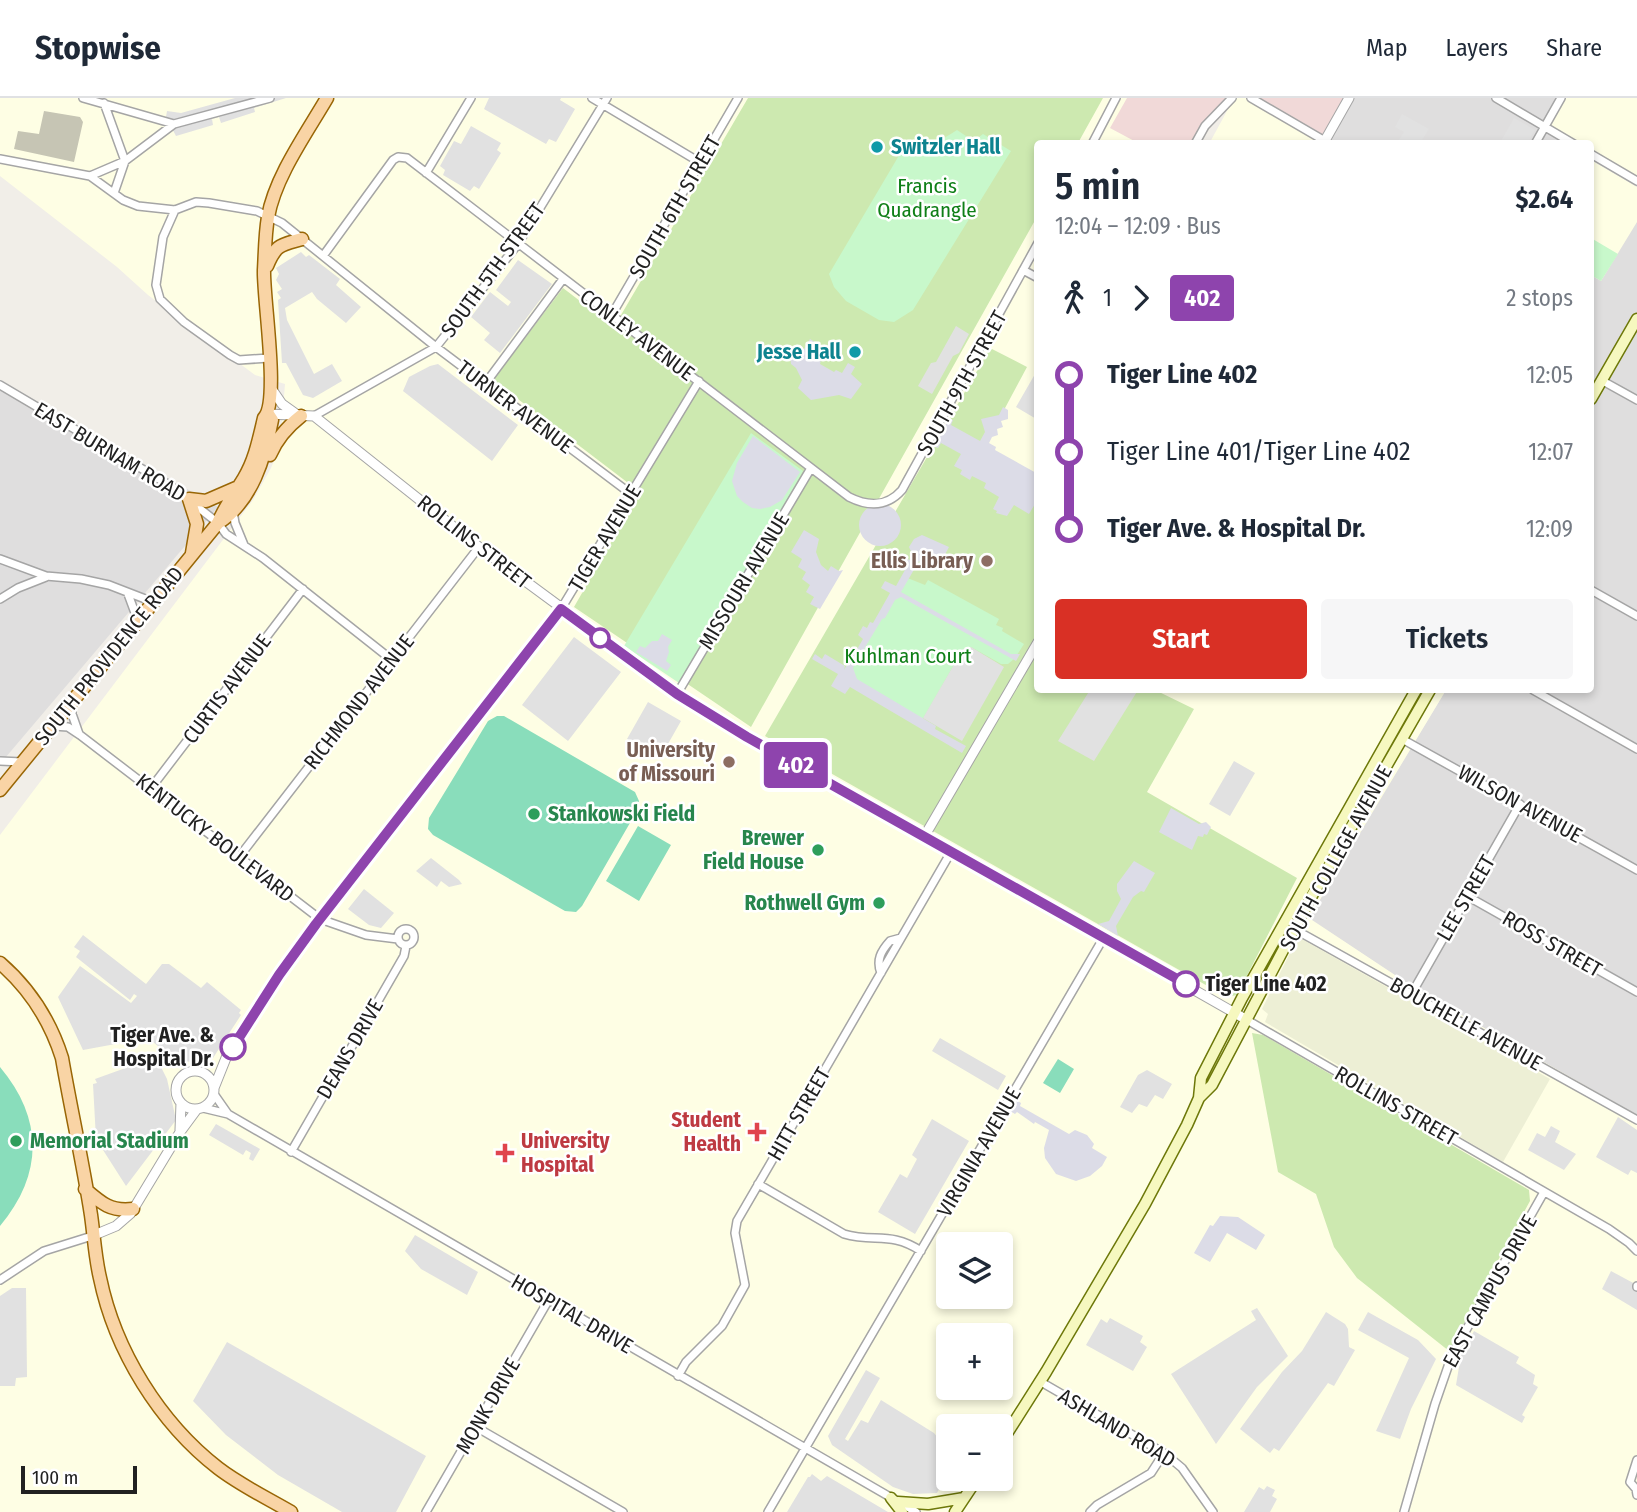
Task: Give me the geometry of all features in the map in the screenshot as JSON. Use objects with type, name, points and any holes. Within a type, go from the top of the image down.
[{"type":"main road","name":"SOUTH PROVIDENCE ROAD","points":[[0,790],[218,523],[233,511],[244,488],[264,418],[268,414],[271,388],[264,273],[268,216],[284,172],[327,98]]},
{"type":"main road","points":[[264,273],[272,254],[282,243],[302,239]]},
{"type":"main road","points":[[1594,393],[1637,318]]},
{"type":"main road","points":[[191,556],[197,523],[189,499],[211,500],[260,481],[276,440],[290,424],[308,416]]},
{"type":"main road","name":"SOUTH PROVIDENCE ROAD","points":[[218,523],[223,511],[244,488]]},
{"type":"main road","name":"SOUTH COLLEGE AVENUE","points":[[1199,1098],[1201,1078],[1235,1013],[1414,693]]},
{"type":"main road","name":"SOUTH COLLEGE AVENUE","points":[[1013,1425],[1041,1382],[1144,1204],[1199,1098],[1212,1085],[1294,929],[1428,693]]},
{"type":"main road","points":[[0,962],[34,1000],[58,1044],[100,1279],[110,1312],[133,1366],[160,1408],[218,1468],[291,1512]]},
{"type":"main road","points":[[85,1189],[108,1207],[133,1209]]},
{"type":"main road","points":[[955,1512],[969,1491]]},
{"type":"main road","points":[[897,1504],[928,1504],[964,1498]]},
{"type":"street","points":[[83,98],[173,124]]},
{"type":"street","points":[[0,159],[90,176],[125,161],[173,124],[270,98]]},
{"type":"street","points":[[426,173],[471,98]]},
{"type":"street","points":[[592,98],[605,101],[701,163]]},
{"type":"street","name":"SOUTH 6TH STREET","points":[[611,316],[738,98]]},
{"type":"street","points":[[1094,140],[1116,98]]},
{"type":"street","points":[[1197,140],[1205,126],[1232,98]]},
{"type":"street","points":[[1251,98],[1321,140]]},
{"type":"street","points":[[1325,140],[1349,98]]},
{"type":"street","points":[[1496,98],[1568,140]]},
{"type":"street","points":[[1537,140],[1561,98]]},
{"type":"street","name":"SOUTH 5TH STREET","points":[[308,416],[436,347],[518,244],[605,101]]},
{"type":"street","points":[[103,103],[125,161],[114,193]]},
{"type":"street","points":[[1594,156],[1637,181]]},
{"type":"street","name":"CONLEY AVENUE","points":[[323,256],[393,160],[398,157],[407,158],[849,497],[870,505]]},
{"type":"street","name":"TURNER AVENUE","points":[[90,176],[122,200],[138,206],[175,210],[196,202],[209,202],[257,211],[268,216],[302,239],[436,347],[631,494]]},
{"type":"street","points":[[175,210],[163,237],[156,285],[160,299],[184,322],[239,360],[270,358]]},
{"type":"street","name":"SOUTH 9TH STREET","points":[[870,505],[895,498],[902,489],[1034,250]]},
{"type":"street","points":[[1023,270],[1034,276]]},
{"type":"street","points":[[485,384],[563,279]]},
{"type":"street","points":[[1601,380],[1637,400]]},
{"type":"street","name":"TIGER AVENUE","points":[[214,1091],[226,1058],[279,975],[561,609],[699,382]]},
{"type":"street","name":"EAST BURNAM ROAD","points":[[0,385],[189,499],[218,523],[226,534],[303,589],[392,660]]},
{"type":"street","points":[[271,388],[282,404],[308,416]]},
{"type":"street","points":[[268,414],[308,416]]},
{"type":"street","name":"ROLLINS STREET","points":[[308,416],[677,694],[759,744],[1104,937],[1544,1192],[1629,1243],[1637,1251]]},
{"type":"street","name":"MISSOURI AVENUE","points":[[677,694],[811,468]]},
{"type":"street","points":[[233,511],[244,545]]},
{"type":"street","name":"RICHMOND AVENUE","points":[[239,857],[479,547]]},
{"type":"street","points":[[0,559],[46,576],[109,585],[153,602]]},
{"type":"street","points":[[0,599],[46,576]]},
{"type":"street","name":"CURTIS AVENUE","points":[[150,788],[303,589]]},
{"type":"street","points":[[1594,592],[1637,616]]},
{"type":"street","points":[[128,594],[138,621]]},
{"type":"street","points":[[924,837],[1034,649]]},
{"type":"street","points":[[1538,693],[1637,748]]},
{"type":"street","points":[[72,701],[74,722],[80,735]]},
{"type":"street","name":"KENTUCKY BOULEVARD","points":[[52,726],[68,727],[80,735],[320,919],[366,935],[398,939]]},
{"type":"street","name":"WILSON AVENUE","points":[[1402,739],[1637,870]]},
{"type":"street","points":[[0,761],[22,762]]},
{"type":"street","name":"LEE STREET","points":[[1412,993],[1520,804]]},
{"type":"street","name":"HITT STREET","points":[[678,1376],[686,1362],[722,1326],[745,1285],[735,1227],[951,852]]},
{"type":"street","name":"ROSS STREET","points":[[1467,896],[1637,992]]},
{"type":"street","name":"BOUCHELLE AVENUE","points":[[1294,929],[1637,1120]]},
{"type":"street","points":[[402,930],[412,931],[414,941],[406,946],[398,939],[402,930]]},
{"type":"street","name":"VIRGINIA AVENUE","points":[[768,1512],[1104,937]]},
{"type":"street","name":"DEANS DRIVE","points":[[291,1152],[404,956],[406,946]]},
{"type":"street","name":"TIGER AVENUE","points":[[203,1072],[226,1058]]},
{"type":"street","points":[[0,1280],[44,1251],[92,1236],[124,1221],[180,1132],[200,1108],[208,1104],[214,1091],[208,1076],[203,1072],[190,1072],[179,1079],[176,1092],[181,1103],[180,1132]]},
{"type":"street","name":"HOSPITAL DRIVE","points":[[214,1091],[228,1114]]},
{"type":"street","points":[[181,1103],[186,1107],[200,1108]]},
{"type":"street","name":"HOSPITAL DRIVE","points":[[200,1108],[228,1114],[897,1504],[916,1512]]},
{"type":"street","points":[[758,1184],[844,1234],[856,1238],[902,1240],[921,1251]]},
{"type":"street","name":"EAST CAMPUS DRIVE","points":[[1404,1512],[1452,1355],[1544,1192]]},
{"type":"street","name":"MONK DRIVE","points":[[426,1512],[548,1301]]},
{"type":"street","name":"ASHLAND ROAD","points":[[1041,1382],[1164,1453],[1182,1468],[1213,1512]]},
{"type":"street","points":[[476,1427],[623,1512]]},
{"type":"street","points":[[1090,1512],[1097,1505],[1151,1473],[1164,1453]]},
{"type":"street","points":[[1637,1460],[1630,1482],[1637,1495]]},
{"type":"shaded area","name":"University of Missouri","points":[[0,98],[1127,98],[1110,128],[1132,140],[1034,140],[1034,693],[1444,693],[1309,918],[1419,991],[1637,1115],[1637,1512],[0,1512],[0,835],[253,500],[280,446],[285,384],[255,375],[148,295],[117,267],[0,176]]},
{"type":"shaded area","points":[[235,98],[286,98],[254,108],[255,112],[221,123],[219,117],[212,119],[213,125],[176,136],[166,117],[167,111],[181,113]]},
{"type":"shaded area","points":[[489,98],[561,98],[560,100],[575,109],[556,142],[549,139],[546,144],[484,109]]},
{"type":"shaded area","points":[[1116,98],[1232,98],[1197,140],[1094,140]]},
{"type":"shaded area","points":[[1234,98],[1251,98],[1317,140],[1211,140]]},
{"type":"shaded area","points":[[1251,98],[1349,98],[1323,140]]},
{"type":"shaded area","points":[[1349,98],[1561,98],[1573,140],[1325,140]]},
{"type":"shaded area","points":[[1561,98],[1637,98],[1637,180],[1594,155],[1594,140],[1569,140],[1545,126]]},
{"type":"shaded area","points":[[44,111],[80,117],[83,122],[74,162],[14,149],[18,131],[39,134]]},
{"type":"shaded area","points":[[1402,114],[1429,129],[1422,140],[1399,140],[1404,132],[1395,127]]},
{"type":"shaded area","points":[[1514,118],[1535,130],[1529,140],[1502,140]]},
{"type":"shaded area","points":[[471,126],[501,143],[497,150],[501,153],[479,189],[474,186],[470,191],[443,175],[445,170],[440,166],[454,141],[461,144]]},
{"type":"shaded area","points":[[1594,155],[1637,180],[1637,1115],[1419,991],[1308,918],[1444,693],[1594,693]]},
{"type":"shaded area","points":[[1594,162],[1637,187],[1637,222],[1601,281],[1594,277]]},
{"type":"shaded area","points":[[301,252],[340,279],[336,285],[361,307],[346,323],[312,292],[285,308],[287,320],[314,374],[332,364],[342,381],[313,398],[303,395],[286,363],[282,363],[278,300],[281,298],[277,292],[282,289],[276,280],[279,274],[276,268]]},
{"type":"shaded area","points":[[518,260],[552,284],[500,353],[484,340],[490,333],[471,317],[490,292],[508,306],[511,302],[496,290]]},
{"type":"shaded area","points":[[956,326],[969,334],[932,394],[918,386],[931,363],[936,362]]},
{"type":"shaded area","points":[[810,339],[821,346],[815,357],[821,360],[820,364],[834,372],[836,370],[842,373],[848,363],[855,367],[851,374],[862,384],[851,399],[839,395],[811,400],[798,388],[802,380],[791,364],[790,355],[794,350],[803,351]]},
{"type":"shaded area","points":[[438,364],[518,425],[492,461],[403,391],[409,377]]},
{"type":"shaded area","points":[[1034,376],[1034,418],[1016,407]]},
{"type":"shaded area","points":[[0,380],[218,507],[0,764]]},
{"type":"shaded area","points":[[1003,407],[1008,410],[1008,419],[1001,421],[1003,427],[997,429],[998,435],[992,437],[989,443],[996,447],[995,450],[1034,472],[1034,506],[1029,514],[1014,505],[1007,516],[996,513],[993,509],[999,497],[984,488],[986,483],[972,476],[970,480],[960,474],[962,470],[954,466],[961,454],[941,443],[938,448],[933,446],[949,418],[953,420],[951,425],[980,441],[985,432],[981,419],[999,415]]},
{"type":"shaded area","points":[[753,436],[800,472],[782,500],[760,509],[752,508],[737,496],[732,481],[737,463]]},
{"type":"shaded area","points":[[880,504],[894,511],[901,525],[894,539],[880,546],[866,539],[859,525],[866,511]]},
{"type":"shaded area","points":[[804,530],[819,539],[816,552],[821,565],[828,571],[831,566],[839,571],[843,570],[820,609],[810,604],[814,597],[806,592],[810,585],[802,579],[806,572],[798,567],[802,559],[791,552]]},
{"type":"shaded area","points":[[922,535],[949,547],[942,560],[938,558],[935,563],[930,560],[927,565],[919,561],[901,592],[1011,654],[1020,654],[1016,661],[901,597],[895,600],[882,619],[864,649],[865,653],[859,664],[855,664],[853,668],[857,679],[966,746],[962,753],[850,687],[845,694],[831,686],[838,674],[812,659],[815,654],[822,659],[825,654],[845,666],[844,670],[848,658],[852,658],[863,639],[858,635],[863,626],[867,628],[870,622],[873,623],[890,593],[881,588],[885,581],[896,586],[908,559],[913,556],[909,547],[914,539]]},
{"type":"shaded area","points":[[662,634],[672,640],[666,661],[671,665],[667,671],[636,652],[640,646],[645,648],[652,641],[658,641]]},
{"type":"shaded area","points":[[574,637],[621,672],[568,741],[522,705]]},
{"type":"shaded area","points":[[971,647],[1004,667],[962,741],[923,718],[963,649]]},
{"type":"shaded area","points":[[1088,693],[1136,693],[1094,761],[1058,741]]},
{"type":"shaded area","points":[[648,702],[681,721],[660,758],[627,739]]},
{"type":"shaded area","points":[[1234,761],[1255,773],[1230,816],[1209,804]]},
{"type":"shaded area","points":[[1171,808],[1199,824],[1206,822],[1211,827],[1207,835],[1198,836],[1192,850],[1159,832]]},
{"type":"shaded area","points":[[431,858],[462,884],[449,887],[441,881],[437,887],[416,871]]},
{"type":"shaded area","points":[[1134,861],[1155,873],[1144,892],[1141,891],[1133,897],[1116,926],[1118,936],[1098,924],[1109,921],[1121,899],[1117,884]]},
{"type":"shaded area","points":[[364,889],[394,913],[381,928],[369,925],[348,909]]},
{"type":"shaded area","points":[[83,935],[146,984],[162,964],[169,964],[201,988],[207,982],[241,1010],[241,1015],[213,1058],[200,1063],[175,1060],[148,1038],[83,1050],[58,997],[80,966],[131,1003],[137,996],[134,994],[130,1000],[76,957],[80,951],[74,947]]},
{"type":"shaded area","points":[[1298,937],[1550,1079],[1503,1162],[1265,1022],[1268,1014],[1262,1009]]},
{"type":"shaded area","points":[[940,1038],[1006,1076],[998,1090],[932,1051]]},
{"type":"shaded area","points":[[156,1057],[167,1079],[176,1120],[126,1186],[96,1139],[93,1084],[97,1083],[95,1079]]},
{"type":"shaded area","points":[[1147,1070],[1172,1084],[1163,1099],[1155,1095],[1147,1107],[1139,1104],[1132,1113],[1120,1107],[1138,1075]]},
{"type":"shaded area","points":[[1016,1100],[1021,1103],[1020,1106],[1069,1134],[1075,1130],[1087,1135],[1094,1144],[1092,1148],[1107,1157],[1102,1166],[1090,1176],[1076,1181],[1056,1174],[1045,1158],[1044,1148],[1049,1130],[1035,1122],[1034,1124],[1017,1112],[1015,1114],[1010,1111]]},
{"type":"shaded area","points":[[1618,1117],[1637,1130],[1637,1173],[1631,1170],[1628,1175],[1596,1157]]},
{"type":"shaded area","points":[[932,1119],[969,1141],[915,1234],[878,1212],[900,1174],[907,1178],[917,1159],[912,1155]]},
{"type":"shaded area","points":[[216,1124],[260,1149],[253,1161],[249,1159],[251,1153],[246,1150],[243,1155],[209,1135]]},
{"type":"shaded area","points":[[1551,1126],[1560,1131],[1555,1142],[1576,1154],[1564,1170],[1528,1150],[1537,1133],[1545,1137]]},
{"type":"shaded area","points":[[1220,1216],[1238,1217],[1265,1235],[1256,1250],[1227,1233],[1210,1262],[1194,1253],[1210,1225],[1213,1226]]},
{"type":"shaded area","points":[[415,1235],[478,1272],[467,1295],[421,1269],[405,1251]]},
{"type":"shaded area","points":[[1611,1271],[1637,1285],[1637,1310],[1602,1289]]},
{"type":"shaded area","points":[[12,1288],[26,1288],[27,1377],[16,1378],[15,1386],[0,1386],[0,1296]]},
{"type":"shaded area","points":[[1257,1308],[1288,1356],[1257,1387],[1216,1444],[1171,1374],[1256,1320],[1251,1311]]},
{"type":"shaded area","points":[[1326,1312],[1345,1324],[1349,1347],[1355,1350],[1334,1386],[1328,1383],[1279,1451],[1274,1448],[1270,1453],[1240,1429],[1282,1372],[1302,1351]]},
{"type":"shaded area","points":[[1368,1312],[1418,1340],[1436,1359],[1411,1409],[1400,1439],[1376,1431],[1409,1358],[1358,1330]]},
{"type":"shaded area","points":[[1110,1318],[1143,1336],[1140,1342],[1147,1347],[1133,1371],[1086,1345],[1101,1319],[1107,1323]]},
{"type":"shaded area","points":[[1474,1331],[1519,1357],[1516,1363],[1535,1375],[1533,1384],[1538,1387],[1522,1415],[1525,1417],[1522,1423],[1456,1385],[1461,1355]]},
{"type":"shaded area","points":[[227,1342],[426,1456],[396,1512],[342,1512],[278,1475],[226,1435],[193,1401]]},
{"type":"shaded area","points":[[866,1370],[880,1378],[845,1439],[848,1441],[861,1420],[868,1423],[881,1400],[936,1435],[938,1491],[913,1494],[893,1487],[832,1445],[828,1436]]},
{"type":"shaded area","points":[[812,1474],[821,1481],[827,1476],[888,1512],[787,1512]]},
{"type":"shaded area","points":[[1267,1486],[1275,1490],[1272,1496],[1277,1499],[1270,1512],[1244,1512],[1259,1487],[1264,1490]]},
{"type":"green space","points":[[748,98],[1103,98],[1080,140],[1034,140],[1034,222],[751,727],[574,607],[640,492],[493,380],[563,288],[614,327]]},
{"type":"green space","name":"Francis Quadrangle","points":[[957,130],[969,138],[983,134],[1011,151],[913,310],[894,322],[879,320],[846,301],[834,287],[829,274],[904,147],[925,147]]},
{"type":"green space","points":[[1594,240],[1618,254],[1601,281],[1594,277]]},
{"type":"green space","points":[[992,349],[1027,367],[981,453],[1034,483],[1034,693],[1161,693],[1194,709],[1147,792],[1297,878],[1237,995],[1227,997],[765,736]]},
{"type":"green space","points":[[751,433],[803,471],[682,685],[624,646]]},
{"type":"green space","name":"Kuhlman Court","points":[[905,577],[925,585],[928,580],[999,619],[996,625],[1003,628],[1002,631],[1024,644],[1008,664],[1001,664],[971,647],[963,649],[921,722],[844,676]]},
{"type":"green space","name":"Stankowski Field","points":[[504,716],[635,792],[639,801],[638,809],[576,912],[565,911],[433,835],[428,829],[429,818],[488,721]]},
{"type":"green space","points":[[638,826],[671,845],[639,901],[606,881]]},
{"type":"green space","points":[[1252,1033],[1263,1035],[1529,1190],[1530,1201],[1449,1351],[1357,1278],[1334,1247],[1316,1194],[1278,1172]]},
{"type":"green space","points":[[1058,1059],[1074,1069],[1060,1093],[1043,1083]]},
{"type":"green space","name":"Memorial Stadium","points":[[0,1067],[24,1106],[33,1146],[25,1186],[0,1226]]},
{"type":"bus line","name":"402","points":[[233,1047],[279,975],[316,924],[561,609],[677,694],[747,737],[1186,984]]},
{"type":"place","name":"Switzler Hall","points":[[877,147]]},
{"type":"place","name":"Jesse Hall","points":[[855,352]]},
{"type":"place","name":"Ellis Library","points":[[987,561]]},
{"type":"place","name":"University of Missouri","points":[[729,762]]},
{"type":"place","name":"Stankowski Field","points":[[534,814]]},
{"type":"place","name":"Brewer Field House","points":[[818,850]]},
{"type":"place","name":"Rothwell Gym","points":[[879,903]]},
{"type":"place","name":"Tiger Line 402","points":[[1186,984]]},
{"type":"place","name":"Tiger Ave. & Hospital Dr.","points":[[233,1047]]},
{"type":"place","name":"Student Health","points":[[757,1132]]},
{"type":"place","name":"Memorial Stadium","points":[[16,1141]]},
{"type":"place","name":"University Hospital","points":[[505,1153]]}]
